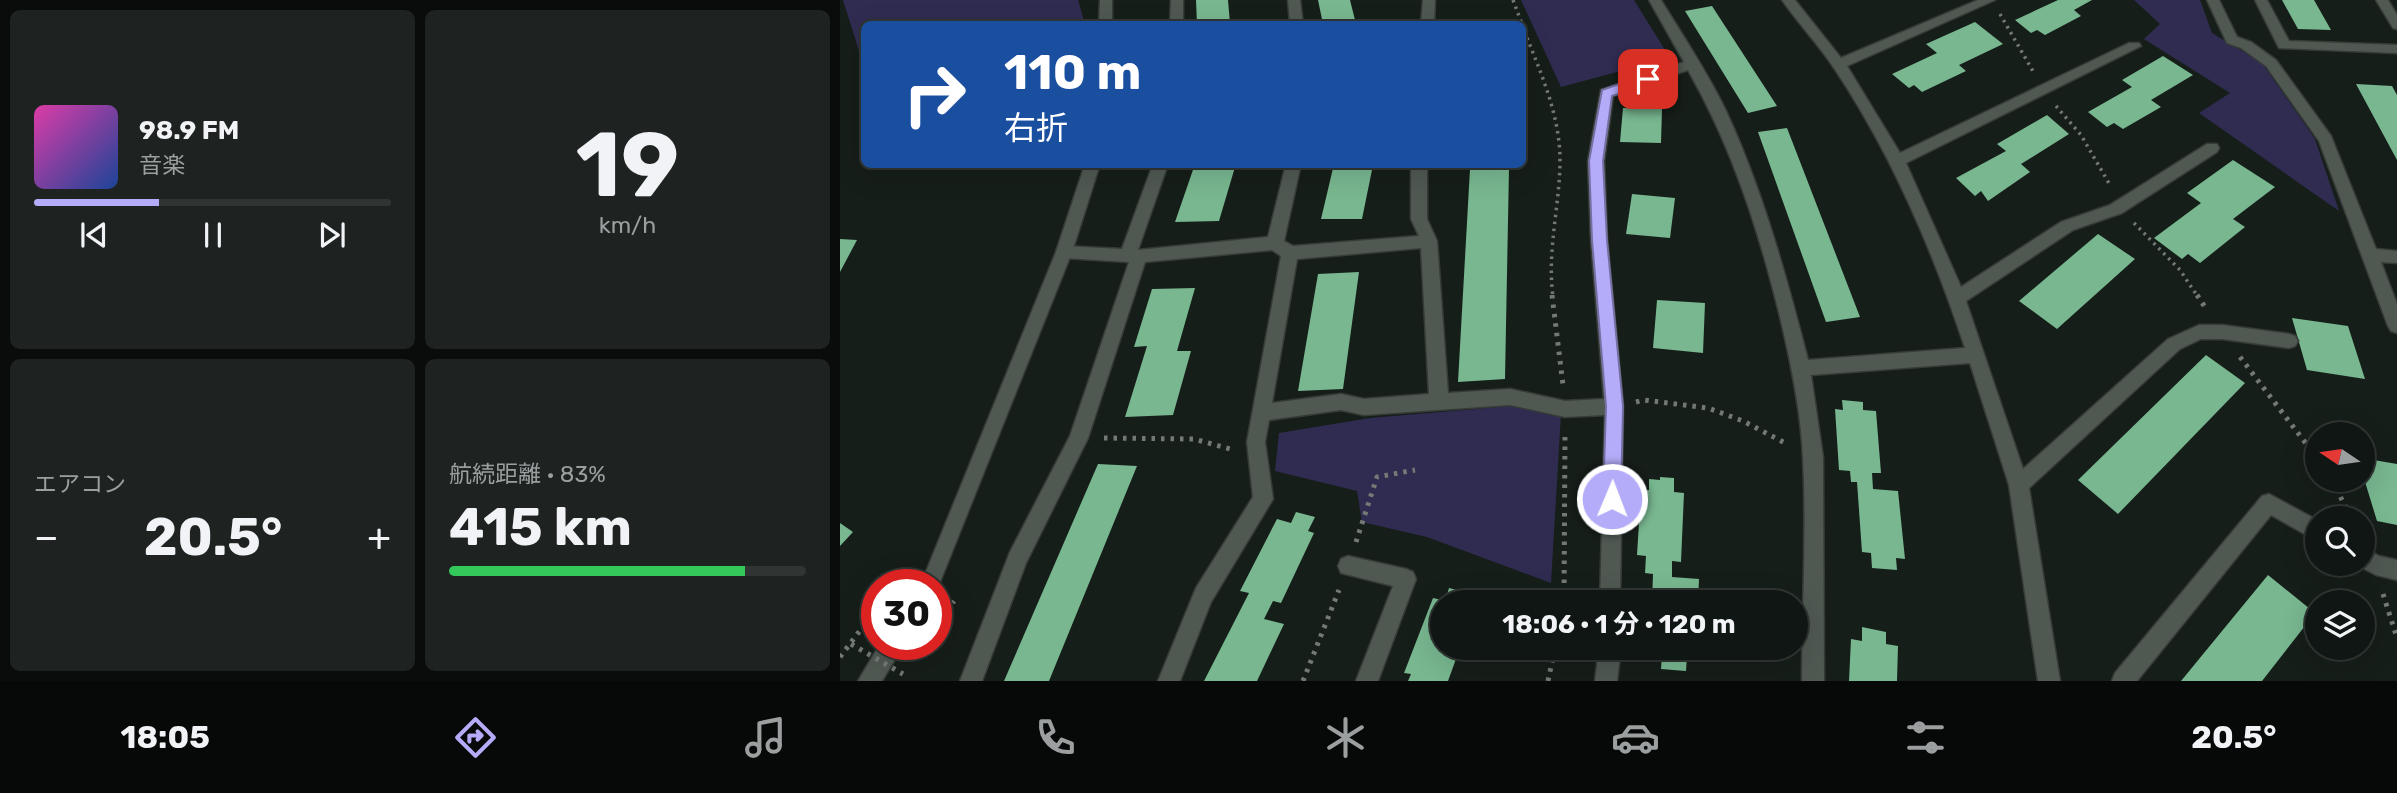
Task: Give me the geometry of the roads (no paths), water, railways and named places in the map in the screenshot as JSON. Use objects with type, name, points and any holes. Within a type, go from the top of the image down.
[{"type":"street","points":[[1106,0],[1107,21]]},
{"type":"street","points":[[1177,0],[1177,21]]},
{"type":"street","points":[[1294,0],[1297,21]]},
{"type":"street","points":[[1428,21],[1429,0]]},
{"type":"street","points":[[1655,0],[1718,109],[1754,194],[1801,368],[1813,457],[1813,681]]},
{"type":"street","points":[[1788,0],[1839,64],[1897,161],[1957,298],[2019,485],[2049,681]]},
{"type":"street","points":[[1839,64],[1989,0]]},
{"type":"street","points":[[2213,0],[2232,40],[2246,45],[2271,63],[2326,141],[2397,326]]},
{"type":"street","points":[[2261,0],[2284,45],[2397,49]]},
{"type":"street","points":[[1897,161],[2134,46]]},
{"type":"street","points":[[1610,590],[1614,406],[1599,240],[1596,161],[1606,93],[1691,64]]},
{"type":"street","points":[[1957,298],[2067,226],[2116,209],[2212,148]]},
{"type":"street","points":[[936,569],[1064,251],[1092,168]]},
{"type":"street","points":[[971,681],[1017,559],[1079,438],[1160,168]]},
{"type":"street","points":[[1169,681],[1203,595],[1263,499],[1256,442],[1293,168]]},
{"type":"street","points":[[1419,168],[1419,219],[1429,241],[1439,402]]},
{"type":"street","points":[[1064,251],[1133,255],[1429,241]]},
{"type":"street","points":[[2369,255],[2397,257]]},
{"type":"street","points":[[2019,485],[2174,344],[2199,332],[2222,332],[2288,341]]},
{"type":"street","points":[[1801,368],[1977,355]]},
{"type":"street","points":[[1262,413],[1341,402],[1364,407],[1510,397],[1565,409],[1614,406]]},
{"type":"street","points":[[2123,681],[2269,503],[2305,524]]},
{"type":"street","points":[[2375,564],[2397,570]]},
{"type":"street","points":[[1349,566],[1406,579],[1367,681]]},
{"type":"street","points":[[869,681],[883,660]]},
{"type":"street","points":[[1606,681],[1608,660]]},
{"type":"lane","points":[[2382,0],[2397,25]]}]
